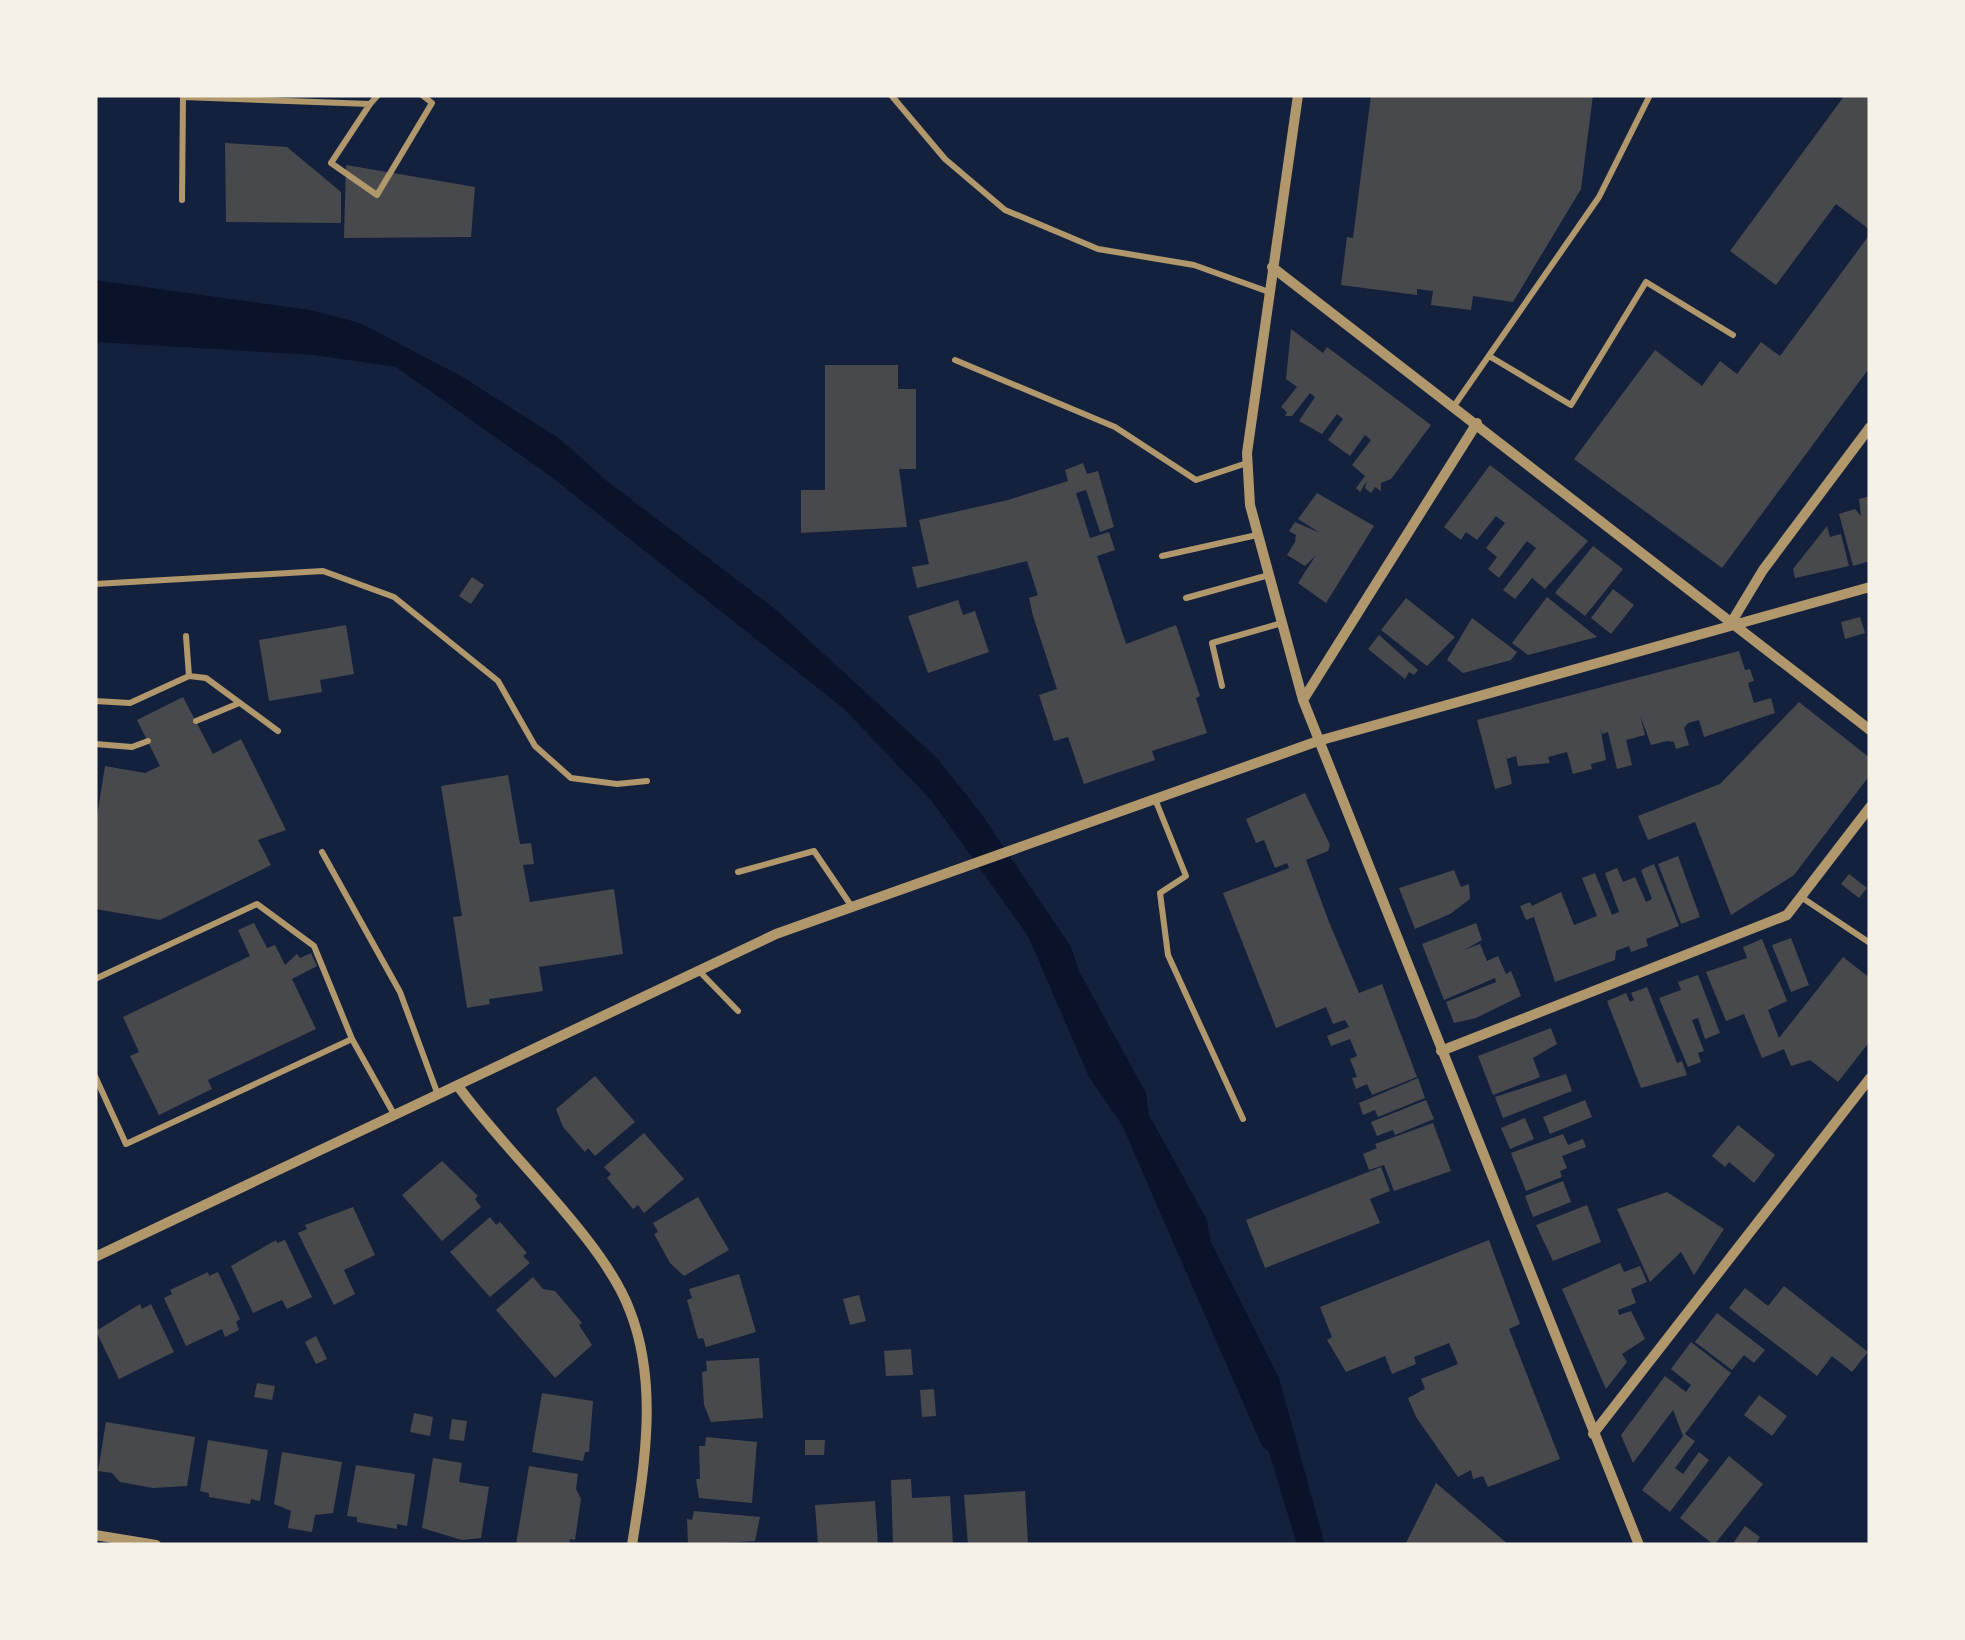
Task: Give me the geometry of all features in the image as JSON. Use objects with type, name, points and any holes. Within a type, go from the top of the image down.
[{"type":"street","points":[[1298,95],[1247,463],[1258,535],[1318,741],[1639,1545]]},
{"type":"street","points":[[1272,267],[1870,730]]},
{"type":"street","points":[[1303,700],[1477,423]]},
{"type":"street","points":[[1732,624],[1763,570],[1870,427]]},
{"type":"street","points":[[95,1258],[776,934],[1318,741],[1870,587]]},
{"type":"street","points":[[1442,1051],[1787,914],[1870,807]]},
{"type":"street","points":[[1593,1434],[1870,1078]]},
{"type":"street","points":[[458,1086],[593,1251],[630,1310],[647,1391],[641,1488],[632,1545]]},
{"type":"street","points":[[95,1535],[156,1545]]},
{"type":"lane","points":[[378,95],[331,164],[378,195],[432,103],[422,95]]},
{"type":"lane","points":[[891,95],[945,159],[1006,210],[1098,250],[1194,265],[1269,292]]},
{"type":"lane","points":[[1454,406],[1599,198],[1650,95]]},
{"type":"lane","points":[[182,200],[183,96],[370,104]]},
{"type":"lane","points":[[1490,356],[1571,405],[1646,282],[1733,335]]},
{"type":"lane","points":[[955,360],[1115,427],[1196,480],[1247,463]]},
{"type":"lane","points":[[1162,556],[1258,535]]},
{"type":"lane","points":[[95,584],[323,571],[394,597],[498,681],[534,746],[571,778],[617,784],[647,781]]},
{"type":"lane","points":[[1186,598],[1269,575]]},
{"type":"lane","points":[[1222,686],[1212,643],[1282,623]]},
{"type":"lane","points":[[186,636],[189,676]]},
{"type":"lane","points":[[95,701],[130,702],[189,676],[206,678],[278,732]]},
{"type":"lane","points":[[196,721],[237,704]]},
{"type":"lane","points":[[95,744],[132,747],[148,740]]},
{"type":"lane","points":[[1155,798],[1186,876],[1160,893],[1168,955],[1243,1118]]},
{"type":"lane","points":[[738,872],[814,851],[852,908]]},
{"type":"lane","points":[[322,852],[400,992],[438,1096]]},
{"type":"lane","points":[[1801,896],[1870,943]]},
{"type":"lane","points":[[95,980],[258,904],[314,946],[352,1038],[396,1117]]},
{"type":"lane","points":[[699,971],[738,1012]]},
{"type":"lane","points":[[95,1076],[126,1144],[352,1038]]},
{"type":"water","points":[[95,280],[310,310],[360,323],[461,376],[560,439],[607,481],[775,609],[937,758],[980,812],[1071,947],[1079,971],[1146,1093],[1149,1115],[1207,1220],[1210,1240],[1279,1378],[1325,1545],[1297,1545],[1269,1452],[1262,1446],[1122,1125],[1089,1077],[1028,936],[931,800],[843,708],[549,475],[396,367],[314,355],[95,342]]},
{"type":"building","points":[[1371,95],[1593,95],[1581,189],[1513,302],[1473,296],[1471,310],[1431,305],[1433,291],[1417,289],[1417,295],[1341,285],[1347,237],[1353,238]]},
{"type":"building","points":[[1845,95],[1870,95],[1870,230],[1836,204],[1776,285],[1730,251]]},
{"type":"building","points":[[225,143],[287,147],[341,192],[341,223],[226,222]]},
{"type":"building","points":[[346,165],[475,187],[471,237],[344,238]]},
{"type":"building","points":[[1870,234],[1870,367],[1722,568],[1574,459],[1655,350],[1702,386],[1720,361],[1737,374],[1761,342],[1780,356]]},
{"type":"building","points":[[1291,329],[1323,353],[1327,347],[1431,425],[1391,479],[1381,483],[1381,491],[1375,487],[1371,493],[1365,488],[1367,481],[1360,492],[1356,488],[1365,476],[1352,465],[1371,440],[1365,435],[1350,456],[1328,440],[1343,419],[1337,414],[1322,434],[1299,421],[1315,397],[1310,393],[1292,416],[1285,416],[1287,412],[1281,407],[1297,387],[1286,379]]},
{"type":"building","points":[[825,365],[898,365],[898,389],[916,389],[916,469],[899,469],[907,527],[801,533],[801,490],[825,490]]},
{"type":"building","points":[[1083,463],[1087,474],[1098,471],[1114,527],[1100,532],[1086,490],[1076,493],[1090,538],[1109,532],[1115,550],[1097,556],[1126,644],[1176,625],[1200,696],[1196,698],[1207,733],[1152,751],[1155,760],[1084,784],[1068,737],[1054,741],[1039,695],[1057,689],[1033,616],[1029,598],[1038,595],[1027,561],[917,588],[912,567],[929,564],[919,520],[1008,500],[1068,481],[1065,470]]},
{"type":"building","points":[[1490,465],[1588,541],[1545,589],[1532,578],[1515,599],[1503,590],[1536,548],[1527,541],[1499,578],[1488,569],[1497,557],[1486,548],[1505,523],[1496,516],[1477,540],[1466,532],[1461,540],[1444,527]]},
{"type":"building","points":[[1317,493],[1374,526],[1326,603],[1298,583],[1316,555],[1305,566],[1287,555],[1295,542],[1296,535],[1289,531],[1295,522],[1320,533],[1298,519]]},
{"type":"building","points":[[1870,496],[1870,561],[1853,566],[1839,514],[1855,509],[1861,516],[1859,499]]},
{"type":"building","points":[[1827,526],[1830,537],[1841,534],[1849,566],[1795,578],[1793,569]]},
{"type":"building","points":[[1593,546],[1623,569],[1585,616],[1555,593]]},
{"type":"building","points":[[472,577],[484,585],[471,604],[459,596]]},
{"type":"building","points":[[1613,589],[1634,605],[1611,634],[1591,618]]},
{"type":"building","points":[[1547,597],[1597,637],[1528,655],[1512,643]]},
{"type":"building","points":[[1406,598],[1455,637],[1427,666],[1381,630]]},
{"type":"building","points":[[958,600],[963,615],[975,611],[989,652],[928,673],[908,616]]},
{"type":"building","points":[[1860,617],[1865,633],[1845,639],[1841,622]]},
{"type":"building","points":[[1472,618],[1517,652],[1511,660],[1463,673],[1447,660]]},
{"type":"building","points":[[346,625],[354,674],[320,680],[322,692],[269,701],[259,640]]},
{"type":"building","points":[[1379,635],[1418,670],[1414,675],[1409,672],[1405,679],[1368,649]]},
{"type":"building","points":[[1739,651],[1745,670],[1750,669],[1754,681],[1748,683],[1754,703],[1771,698],[1775,713],[1704,737],[1699,720],[1688,723],[1684,728],[1689,745],[1676,749],[1674,742],[1651,745],[1640,715],[1645,735],[1626,740],[1632,765],[1617,769],[1608,732],[1602,734],[1600,726],[1606,760],[1573,774],[1567,752],[1548,757],[1550,763],[1518,766],[1516,756],[1507,759],[1505,751],[1512,784],[1495,789],[1477,720]]},
{"type":"building","points":[[183,697],[213,754],[241,739],[286,830],[258,840],[271,865],[160,920],[95,909],[95,829],[105,766],[145,773],[160,766],[137,720]]},
{"type":"building","points":[[1799,702],[1870,758],[1870,775],[1794,875],[1731,915],[1695,822],[1648,840],[1638,816],[1720,784]]},
{"type":"building","points":[[508,775],[520,844],[531,843],[534,864],[523,865],[530,902],[614,889],[623,954],[539,967],[543,991],[489,999],[490,1004],[467,1008],[453,917],[462,916],[441,786]]},
{"type":"building","points":[[1305,793],[1330,845],[1328,851],[1306,860],[1329,922],[1359,993],[1382,984],[1417,1077],[1372,1095],[1367,1084],[1356,1089],[1352,1078],[1357,1077],[1350,1059],[1357,1056],[1350,1039],[1331,1046],[1327,1036],[1349,1027],[1345,1020],[1333,1024],[1326,1007],[1276,1028],[1223,893],[1289,868],[1287,863],[1275,868],[1264,840],[1256,843],[1246,819]]},
{"type":"building","points":[[1678,856],[1700,917],[1681,924],[1658,864]]},
{"type":"building","points":[[1654,864],[1679,926],[1646,939],[1648,946],[1631,952],[1629,946],[1616,951],[1615,960],[1555,982],[1534,917],[1526,920],[1520,906],[1530,902],[1532,906],[1561,892],[1574,925],[1597,916],[1582,878],[1595,873],[1612,915],[1619,912],[1605,873],[1617,868],[1623,882],[1635,877],[1646,902],[1652,899],[1641,870]]},
{"type":"building","points":[[1454,870],[1461,887],[1469,884],[1470,899],[1450,914],[1415,929],[1399,888]]},
{"type":"building","points":[[1849,874],[1867,888],[1859,898],[1841,884]]},
{"type":"building","points":[[254,923],[267,948],[275,945],[285,965],[297,954],[300,958],[311,953],[317,966],[292,979],[316,1029],[208,1080],[212,1089],[159,1115],[130,1056],[139,1052],[123,1017],[250,956],[238,930]]},
{"type":"building","points":[[1476,923],[1482,940],[1464,950],[1480,944],[1487,961],[1498,956],[1506,974],[1511,971],[1521,996],[1476,1018],[1454,1023],[1446,1002],[1496,982],[1495,978],[1444,1000],[1422,944]]},
{"type":"building","points":[[1791,938],[1809,985],[1791,992],[1772,945]]},
{"type":"building","points":[[1762,939],[1787,1001],[1768,1010],[1779,1038],[1843,957],[1870,978],[1870,1041],[1838,1082],[1810,1060],[1791,1066],[1784,1049],[1762,1058],[1744,1014],[1726,1021],[1706,972],[1747,958],[1743,947]]},
{"type":"building","points":[[1698,975],[1720,1033],[1705,1039],[1698,1018],[1692,1020],[1704,1051],[1698,1053],[1701,1062],[1688,1067],[1659,998],[1681,990],[1678,982]]},
{"type":"building","points":[[1647,987],[1677,1063],[1682,1061],[1687,1075],[1641,1088],[1607,1001],[1626,993],[1630,1002],[1634,1000],[1631,993]]},
{"type":"building","points":[[1551,1028],[1557,1044],[1533,1058],[1540,1077],[1493,1095],[1478,1056]]},
{"type":"building","points":[[1566,1074],[1572,1091],[1503,1118],[1495,1097]]},
{"type":"building","points":[[595,1076],[635,1122],[595,1156],[588,1148],[585,1152],[563,1127],[556,1109]]},
{"type":"building","points":[[1418,1078],[1425,1098],[1378,1117],[1375,1110],[1363,1115],[1359,1103]]},
{"type":"building","points":[[1426,1100],[1434,1119],[1395,1135],[1393,1130],[1377,1136],[1371,1122]]},
{"type":"building","points":[[1585,1100],[1592,1117],[1550,1134],[1543,1117]]},
{"type":"building","points":[[1525,1118],[1534,1139],[1510,1149],[1501,1128]]},
{"type":"building","points":[[1433,1123],[1451,1171],[1394,1191],[1384,1165],[1369,1170],[1363,1154],[1377,1148],[1375,1144]]},
{"type":"building","points":[[1738,1125],[1775,1155],[1754,1183],[1729,1162],[1725,1167],[1712,1156]]},
{"type":"building","points":[[644,1133],[684,1179],[644,1213],[638,1205],[633,1209],[607,1178],[611,1174],[604,1167]]},
{"type":"building","points":[[1563,1134],[1568,1145],[1583,1139],[1586,1147],[1562,1156],[1567,1168],[1560,1171],[1562,1177],[1526,1191],[1511,1153]]},
{"type":"building","points":[[442,1161],[478,1196],[475,1199],[481,1207],[442,1241],[402,1195]]},
{"type":"building","points":[[1381,1167],[1390,1191],[1370,1199],[1380,1223],[1265,1268],[1246,1220]]},
{"type":"building","points":[[1563,1181],[1571,1202],[1533,1217],[1525,1196]]},
{"type":"building","points":[[1667,1192],[1724,1229],[1694,1275],[1681,1252],[1650,1282],[1617,1209]]},
{"type":"building","points":[[698,1197],[729,1250],[684,1276],[670,1263],[654,1234],[658,1232],[653,1223]]},
{"type":"building","points":[[1587,1205],[1601,1242],[1553,1261],[1536,1225]]},
{"type":"building","points":[[353,1207],[375,1255],[344,1270],[355,1294],[334,1305],[298,1233],[307,1229],[305,1225]]},
{"type":"building","points":[[490,1217],[496,1225],[500,1222],[527,1253],[523,1256],[530,1263],[490,1297],[450,1252]]},
{"type":"building","points":[[276,1240],[285,1240],[312,1297],[287,1309],[282,1300],[253,1313],[231,1266]]},
{"type":"building","points":[[1489,1240],[1520,1324],[1509,1329],[1560,1459],[1488,1487],[1483,1476],[1473,1479],[1471,1470],[1458,1477],[1416,1417],[1408,1398],[1425,1389],[1421,1379],[1458,1364],[1449,1343],[1414,1357],[1416,1364],[1392,1374],[1385,1356],[1346,1372],[1327,1340],[1332,1337],[1320,1307]]},
{"type":"building","points":[[1620,1263],[1624,1272],[1640,1266],[1647,1282],[1631,1289],[1636,1303],[1618,1310],[1619,1315],[1631,1311],[1645,1339],[1622,1354],[1627,1362],[1606,1389],[1562,1289]]},
{"type":"building","points":[[208,1272],[209,1276],[218,1272],[240,1319],[236,1322],[239,1330],[225,1337],[222,1329],[186,1346],[164,1298],[172,1294],[170,1290]]},
{"type":"building","points":[[739,1274],[756,1332],[706,1347],[703,1338],[698,1339],[687,1300],[692,1298],[689,1289]]},
{"type":"building","points":[[533,1277],[543,1289],[555,1291],[582,1323],[579,1325],[592,1345],[555,1378],[496,1310]]},
{"type":"building","points":[[1784,1286],[1868,1352],[1852,1372],[1832,1356],[1817,1376],[1729,1308],[1745,1288],[1768,1306]]},
{"type":"building","points":[[859,1295],[866,1321],[850,1325],[843,1299]]},
{"type":"building","points":[[140,1304],[142,1309],[151,1304],[174,1352],[119,1379],[96,1331]]},
{"type":"building","points":[[1717,1313],[1765,1350],[1754,1363],[1744,1355],[1732,1370],[1695,1342]]},
{"type":"building","points":[[316,1336],[327,1359],[316,1364],[305,1342]]},
{"type":"building","points":[[1691,1342],[1731,1373],[1685,1434],[1695,1441],[1675,1468],[1683,1474],[1699,1452],[1709,1460],[1670,1512],[1642,1490],[1683,1436],[1673,1410],[1633,1463],[1621,1435],[1665,1376],[1686,1392],[1691,1385],[1671,1369]]},
{"type":"building","points":[[911,1349],[913,1375],[886,1376],[884,1351]]},
{"type":"building","points":[[759,1358],[763,1418],[711,1422],[704,1405],[702,1372],[707,1371],[706,1361]]},
{"type":"building","points":[[257,1383],[275,1386],[272,1400],[254,1397]]},
{"type":"building","points":[[934,1389],[936,1416],[922,1417],[920,1390]]},
{"type":"building","points":[[542,1393],[593,1401],[589,1452],[585,1452],[583,1461],[532,1452]]},
{"type":"building","points":[[1759,1395],[1787,1416],[1772,1436],[1744,1415]]},
{"type":"building","points":[[414,1413],[433,1417],[430,1436],[410,1432]]},
{"type":"building","points":[[452,1419],[467,1421],[464,1441],[449,1439]]},
{"type":"building","points":[[106,1422],[195,1437],[187,1486],[153,1488],[120,1482],[112,1473],[98,1471]]},
{"type":"building","points":[[706,1437],[757,1442],[752,1503],[699,1498],[699,1446],[705,1446]]},
{"type":"building","points":[[208,1440],[268,1450],[260,1501],[251,1499],[250,1504],[209,1497],[209,1493],[200,1491]]},
{"type":"building","points":[[805,1440],[825,1440],[824,1455],[805,1455]]},
{"type":"building","points":[[282,1452],[342,1462],[333,1513],[315,1515],[312,1532],[288,1528],[291,1511],[274,1504]]},
{"type":"building","points":[[1729,1456],[1763,1484],[1714,1545],[1680,1518]]},
{"type":"building","points":[[433,1458],[462,1463],[459,1482],[489,1487],[481,1538],[462,1540],[422,1528]]},
{"type":"building","points":[[356,1465],[415,1474],[407,1526],[397,1524],[397,1529],[357,1522],[357,1517],[347,1516]]},
{"type":"building","points":[[529,1466],[578,1474],[576,1489],[581,1499],[575,1540],[570,1539],[569,1545],[516,1545]]},
{"type":"building","points":[[911,1479],[912,1498],[950,1496],[953,1545],[893,1545],[891,1480]]},
{"type":"building","points":[[1436,1483],[1509,1545],[1405,1545]]},
{"type":"building","points":[[1025,1491],[1028,1543],[968,1545],[964,1495]]},
{"type":"building","points":[[875,1501],[878,1545],[818,1545],[815,1505]]},
{"type":"building","points":[[694,1511],[760,1517],[755,1541],[688,1545],[687,1519],[692,1520]]},
{"type":"building","points":[[1745,1526],[1760,1537],[1755,1545],[1732,1545]]}]
